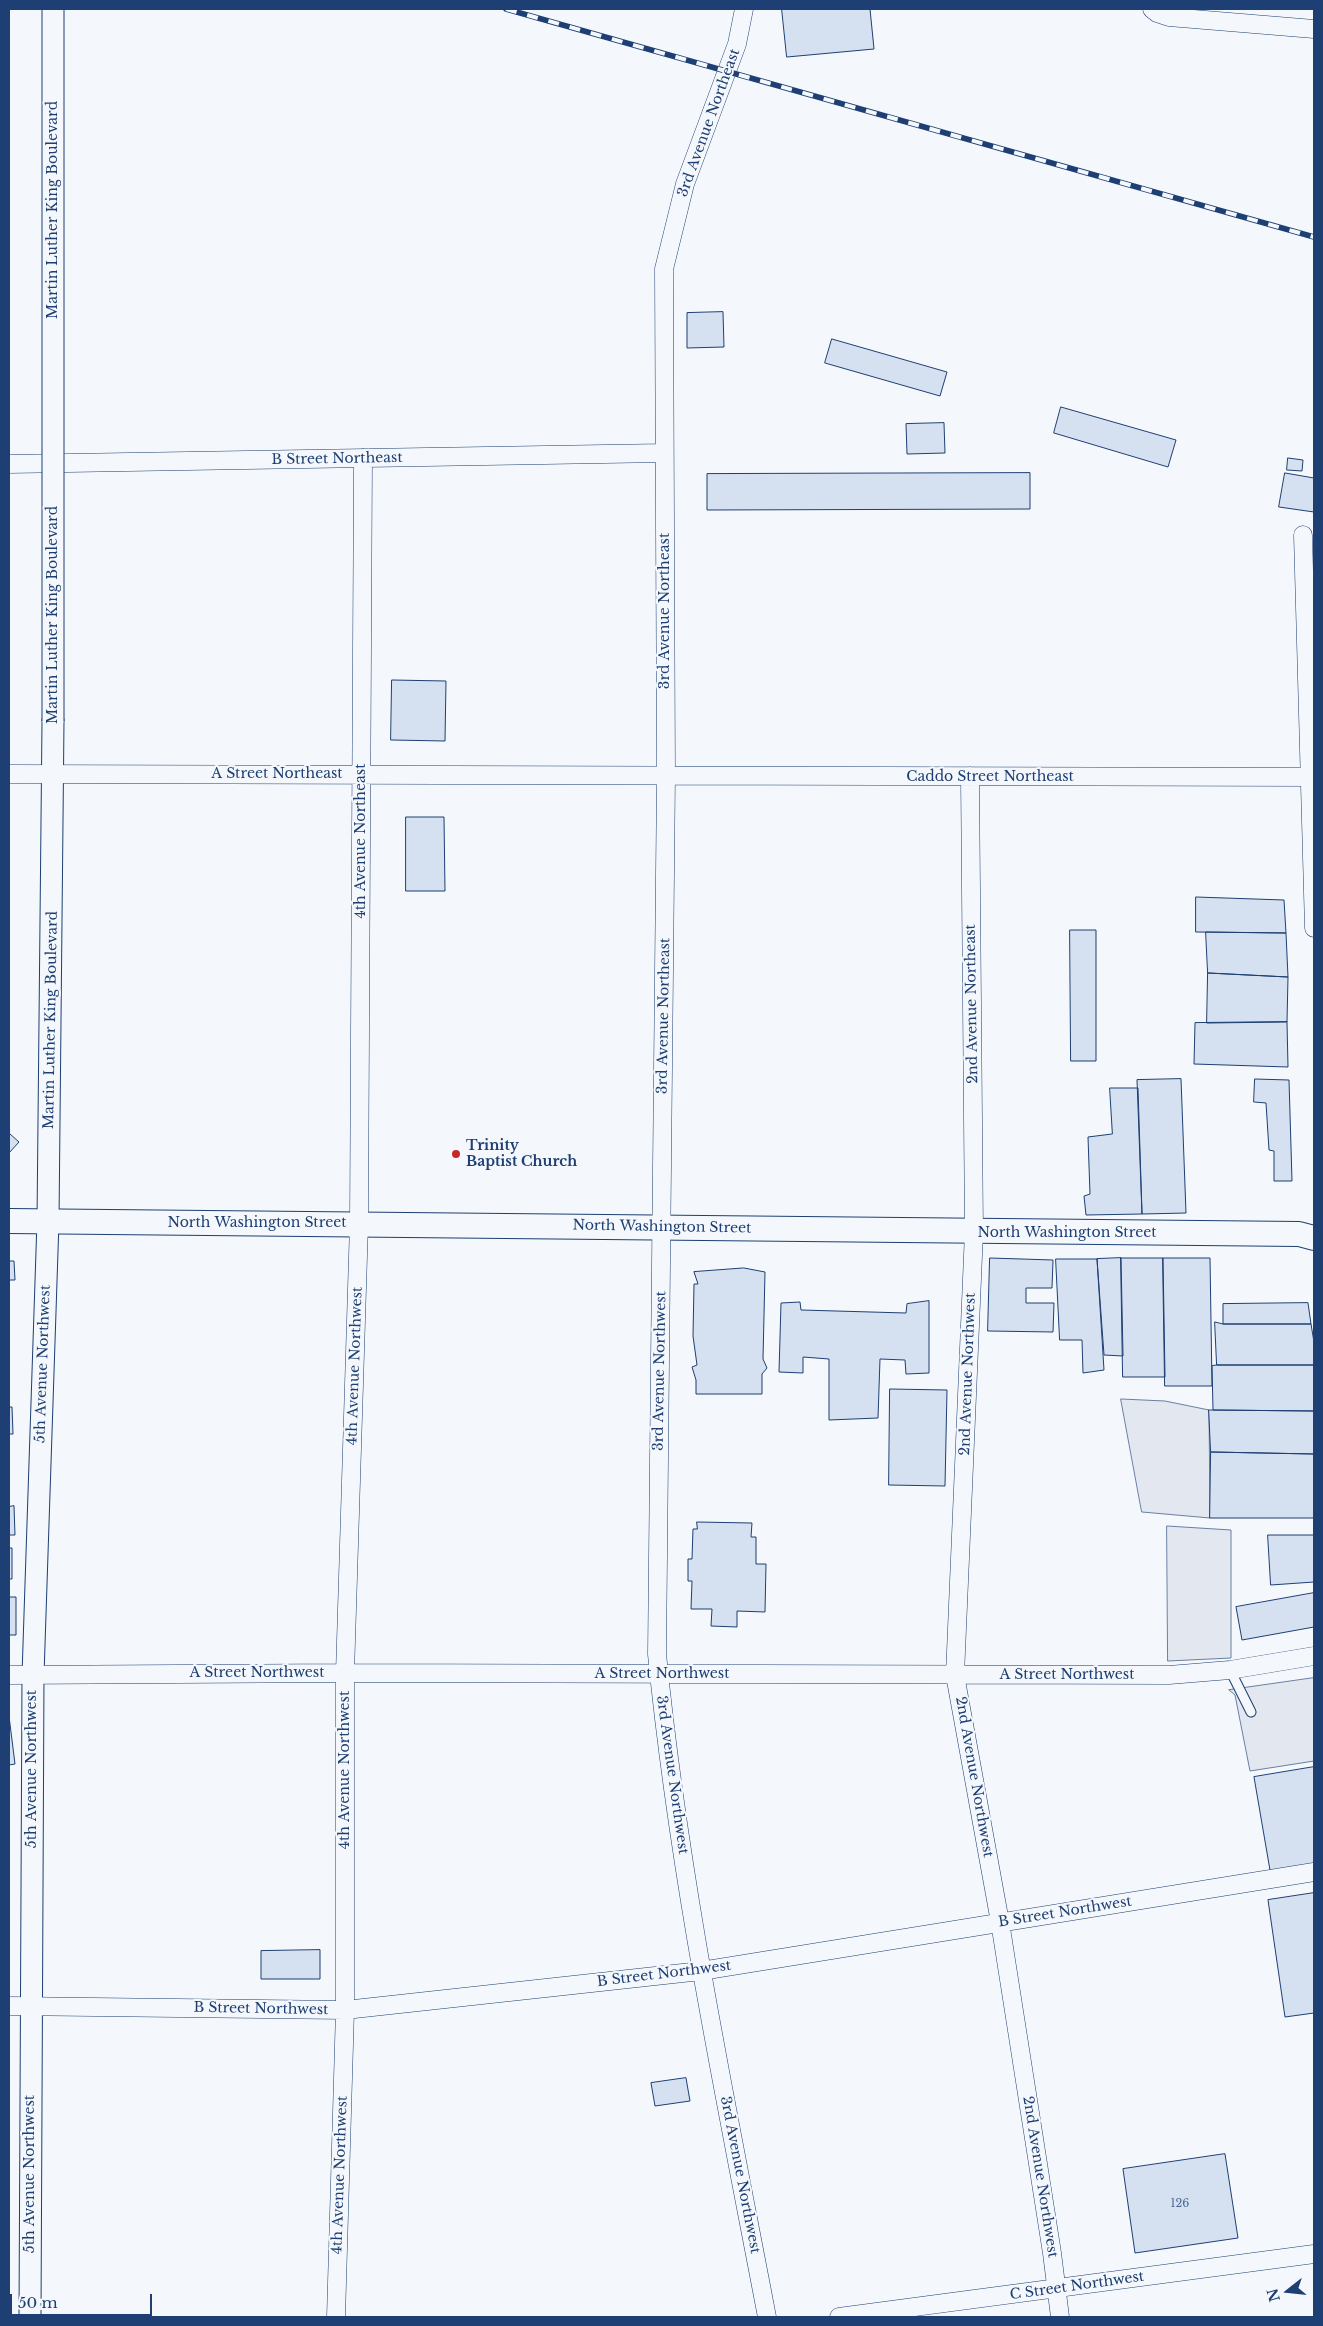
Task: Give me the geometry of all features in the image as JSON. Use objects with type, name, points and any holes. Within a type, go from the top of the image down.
[{"type":"main road","name":"North Washington Street","points":[[9,1221],[662,1226],[974,1232],[1299,1234],[1314,1238]]},
{"type":"street","name":"Martin Luther King Boulevard","points":[[48,1222],[54,774],[53,9]]},
{"type":"street","name":"3rd Avenue Northeast","points":[[662,1226],[666,776],[664,291],[666,258],[685,184],[737,44],[744,9]]},
{"type":"street","points":[[1152,9],[1169,17],[1314,29]]},
{"type":"street","name":"B Street Northeast","points":[[9,464],[664,453]]},
{"type":"street","name":"4th Avenue Northeast","points":[[359,1224],[363,458]]},
{"type":"street","points":[[1304,535],[1313,777],[1314,928]]},
{"type":"street","name":"A Street Northeast","points":[[9,774],[666,776]]},
{"type":"street","name":"Caddo Street Northeast","points":[[666,776],[1313,777]]},
{"type":"street","name":"2nd Avenue Northeast","points":[[970,776],[974,1232]]},
{"type":"street","name":"5th Avenue Northwest","points":[[30,2317],[33,1675],[48,1222]]},
{"type":"street","name":"4th Avenue Northwest","points":[[336,2317],[345,2010],[345,1672],[359,1224]]},
{"type":"street","name":"3rd Avenue Northwest","points":[[662,1226],[657,1654],[662,1710],[701,1971],[767,2317]]},
{"type":"street","name":"2nd Avenue Northwest","points":[[974,1232],[955,1675],[1000,1922],[1060,2317]]},
{"type":"street","name":"A Street Northwest","points":[[9,1675],[345,1672],[1169,1676],[1230,1670],[1314,1656]]},
{"type":"street","name":"B Street Northwest","points":[[9,2006],[345,2010],[701,1971],[1314,1872]]},
{"type":"street","name":"C Street Northwest","points":[[839,2317],[1314,2254]]},
{"type":"lane","points":[[1230,1670],[1251,1712]]},
{"type":"shaded area","points":[[1121,1399],[1165,1401],[1209,1410],[1210,1518],[1142,1512]]},
{"type":"shaded area","points":[[1167,1526],[1231,1530],[1231,1658],[1168,1661]]},
{"type":"shaded area","points":[[1314,1678],[1314,1761],[1250,1771],[1235,1695],[1229,1690]]},
{"type":"building","points":[[782,9],[870,9],[874,49],[787,57]]},
{"type":"building","points":[[723,312],[724,347],[687,348],[687,313]]},
{"type":"building","points":[[832,339],[947,372],[940,396],[825,363]]},
{"type":"building","points":[[1061,407],[1176,440],[1168,467],[1054,433]]},
{"type":"building","points":[[944,423],[945,453],[907,454],[906,424]]},
{"type":"building","points":[[1288,458],[1303,460],[1302,471],[1287,470]]},
{"type":"building","points":[[1030,473],[1030,509],[707,510],[707,474]]},
{"type":"building","points":[[1285,473],[1314,478],[1314,512],[1279,507]]},
{"type":"building","points":[[392,680],[446,681],[445,741],[391,740]]},
{"type":"building","points":[[406,817],[444,817],[445,891],[406,891]]},
{"type":"building","points":[[1196,897],[1284,900],[1286,933],[1196,932]]},
{"type":"building","points":[[1070,930],[1096,930],[1096,1061],[1071,1061]]},
{"type":"building","points":[[1206,932],[1286,933],[1288,977],[1208,973]]},
{"type":"building","points":[[1208,973],[1288,977],[1287,1022],[1207,1023]]},
{"type":"building","points":[[1287,1022],[1288,1067],[1194,1064],[1195,1023]]},
{"type":"building","points":[[1181,1079],[1186,1213],[1142,1214],[1137,1080]]},
{"type":"building","points":[[1255,1079],[1289,1080],[1292,1181],[1274,1181],[1274,1151],[1269,1150],[1266,1103],[1254,1102]]},
{"type":"building","points":[[1110,1088],[1138,1088],[1142,1214],[1086,1215],[1084,1196],[1090,1194],[1088,1137],[1112,1134]]},
{"type":"building","points":[[10,1134],[19,1142],[9,1153],[9,1136]]},
{"type":"building","points":[[990,1258],[1053,1260],[1052,1288],[1026,1288],[1026,1303],[1054,1303],[1053,1332],[988,1331]]},
{"type":"building","points":[[1121,1258],[1163,1258],[1165,1377],[1123,1377]]},
{"type":"building","points":[[1121,1258],[1123,1356],[1104,1355],[1097,1259]]},
{"type":"building","points":[[1163,1258],[1210,1258],[1212,1386],[1165,1386]]},
{"type":"building","points":[[1056,1259],[1097,1259],[1104,1370],[1083,1373],[1082,1340],[1060,1340]]},
{"type":"building","points":[[9,1261],[14,1261],[15,1280],[9,1280]]},
{"type":"building","points":[[744,1268],[765,1272],[763,1359],[767,1368],[762,1374],[762,1394],[696,1394],[696,1380],[692,1367],[697,1365],[693,1336],[694,1284],[698,1284],[694,1272]]},
{"type":"building","points":[[929,1301],[929,1373],[906,1374],[905,1360],[880,1359],[878,1418],[829,1420],[829,1359],[803,1357],[803,1373],[779,1372],[781,1303],[800,1302],[801,1310],[906,1313],[907,1304]]},
{"type":"building","points":[[1308,1303],[1311,1324],[1223,1324],[1223,1304]]},
{"type":"building","points":[[1215,1322],[1223,1324],[1311,1324],[1314,1342],[1314,1365],[1217,1365]]},
{"type":"building","points":[[1314,1365],[1314,1411],[1213,1410],[1212,1366]]},
{"type":"building","points":[[890,1389],[947,1390],[945,1486],[889,1485]]},
{"type":"building","points":[[9,1407],[12,1407],[13,1434],[9,1434]]},
{"type":"building","points":[[1209,1410],[1314,1411],[1314,1454],[1211,1452]]},
{"type":"building","points":[[1211,1452],[1314,1454],[1314,1518],[1210,1518]]},
{"type":"building","points":[[14,1506],[15,1535],[9,1535],[9,1507]]},
{"type":"building","points":[[697,1522],[752,1523],[751,1537],[756,1537],[756,1564],[766,1564],[765,1612],[737,1611],[737,1627],[711,1626],[712,1609],[691,1609],[692,1581],[688,1581],[688,1559],[692,1559],[693,1529],[697,1529]]},
{"type":"building","points":[[1268,1535],[1314,1535],[1314,1582],[1271,1585]]},
{"type":"building","points":[[9,1548],[12,1548],[12,1579],[9,1579]]},
{"type":"building","points":[[1314,1593],[1314,1627],[1242,1640],[1236,1607]]},
{"type":"building","points":[[9,1597],[16,1597],[16,1635],[9,1635]]},
{"type":"building","points":[[9,1716],[15,1764],[9,1765]]},
{"type":"building","points":[[1314,1767],[1314,1869],[1271,1876],[1254,1777]]},
{"type":"building","points":[[1314,1893],[1314,2013],[1285,2017],[1268,1900]]},
{"type":"building","points":[[320,1950],[320,1979],[261,1979],[261,1951]]},
{"type":"building","points":[[686,2078],[690,2101],[655,2106],[651,2083]]},
{"type":"building","points":[[1225,2154],[1238,2238],[1135,2253],[1123,2169]]},
{"type":"railway","points":[[506,9],[1314,237]]},
{"type":"place","name":"Trinity Baptist Church","points":[[456,1154]]}]
